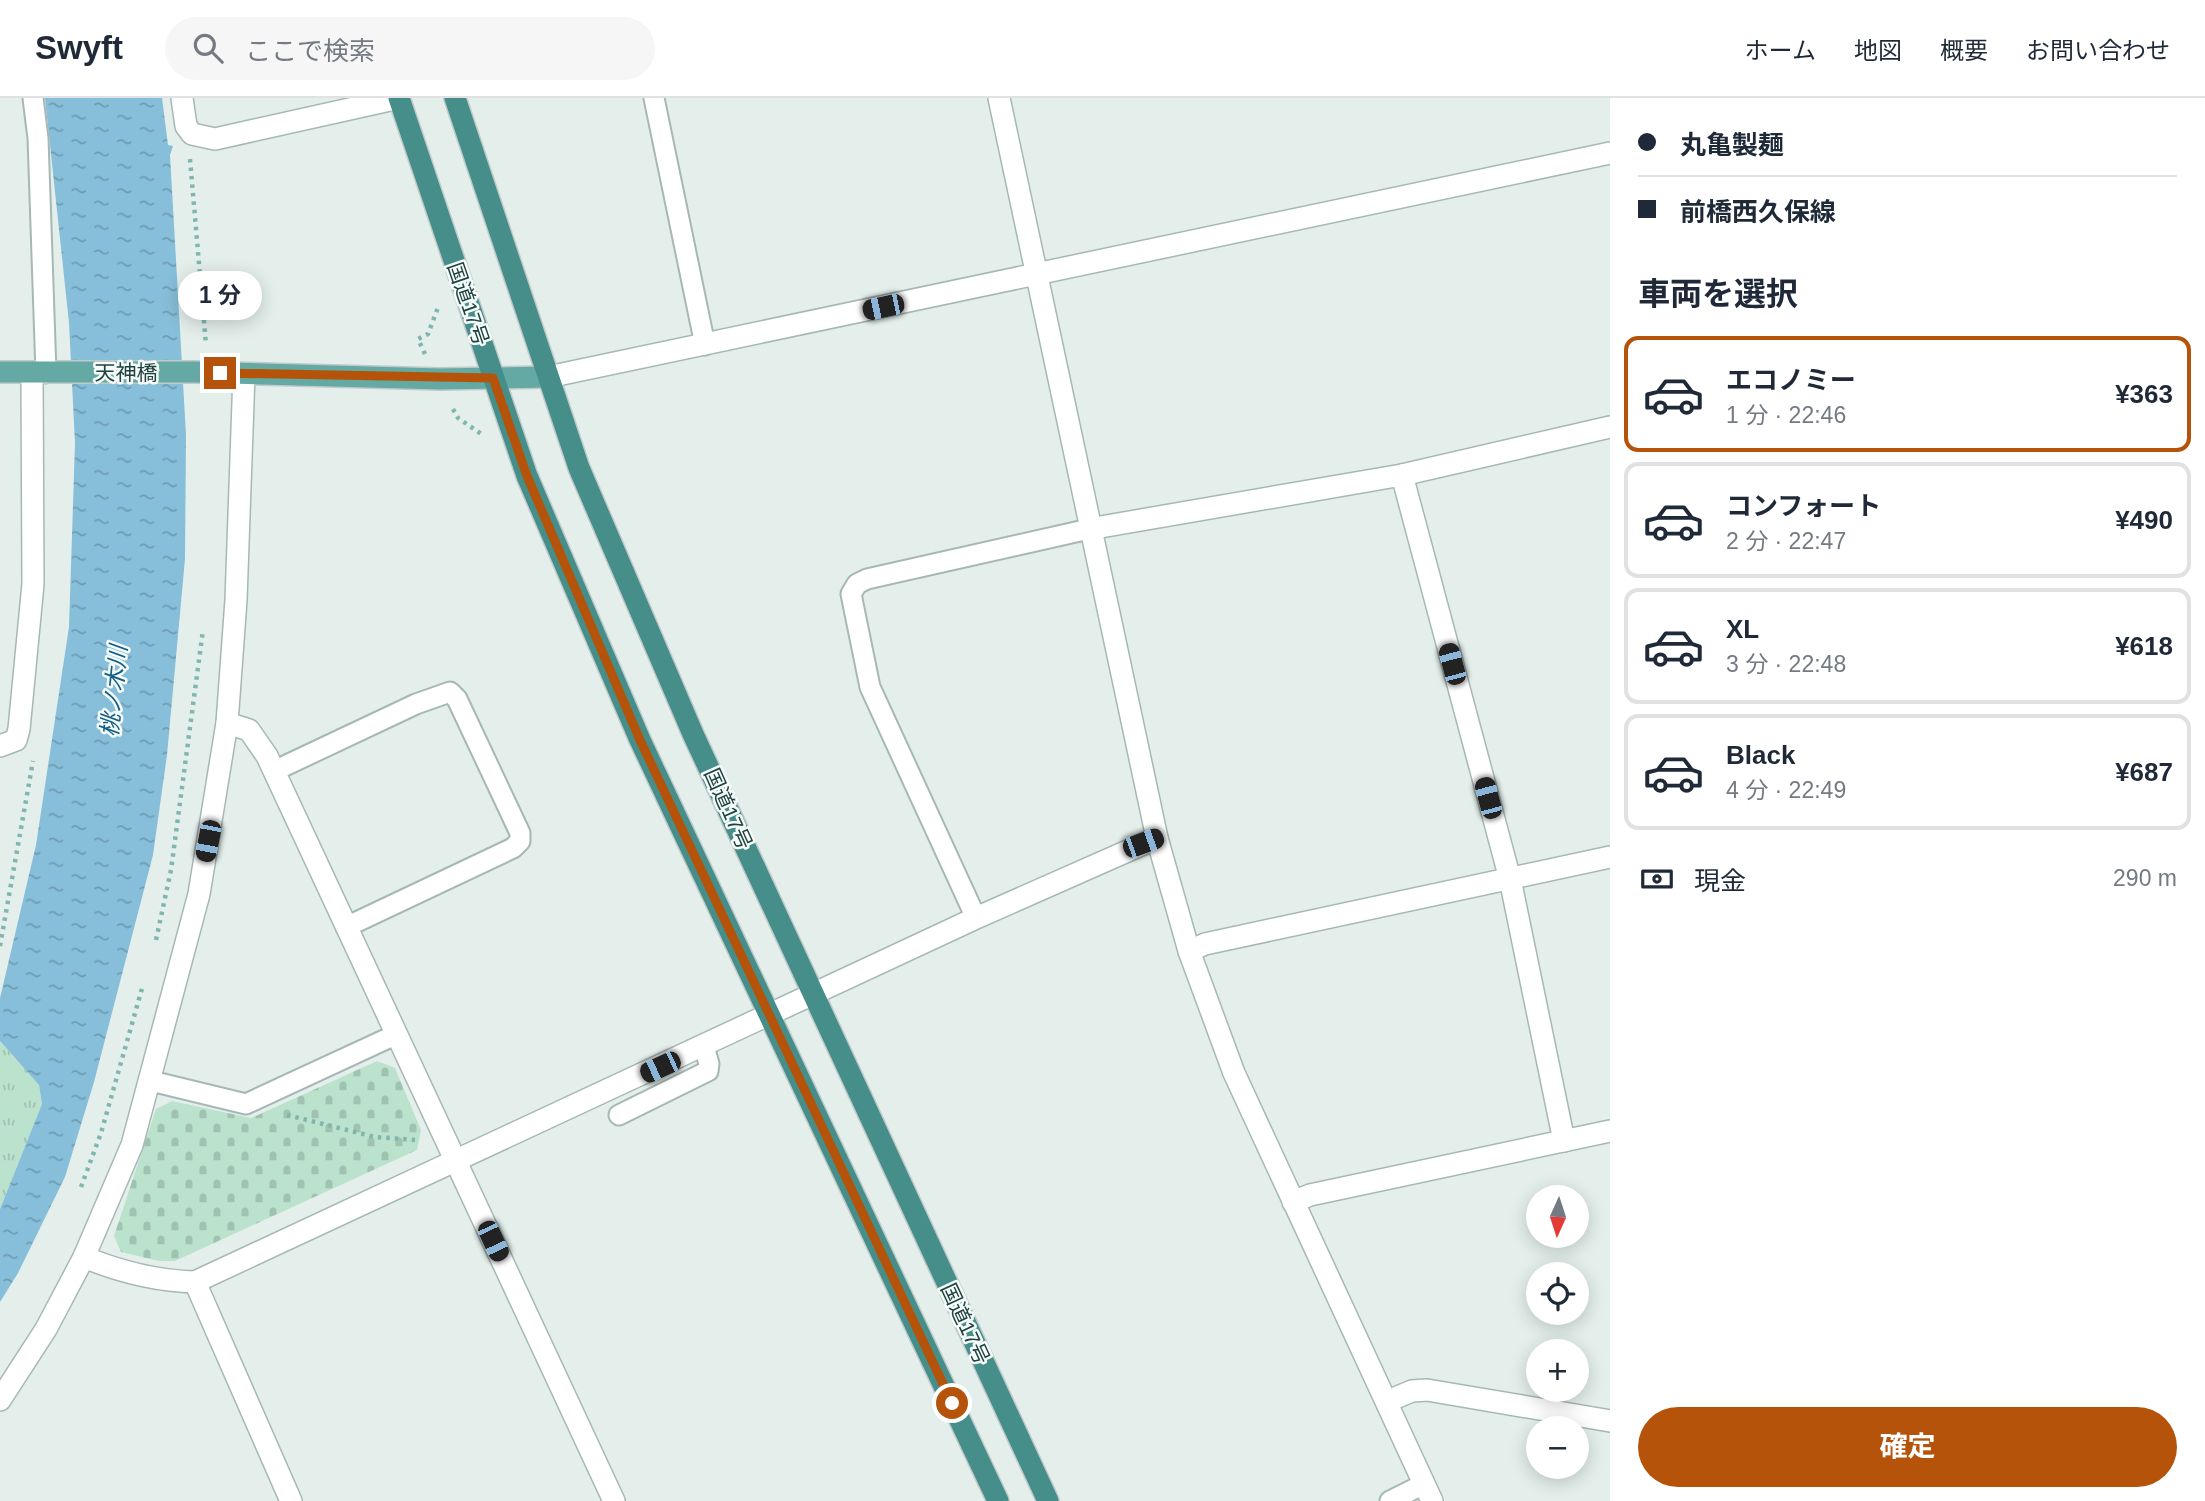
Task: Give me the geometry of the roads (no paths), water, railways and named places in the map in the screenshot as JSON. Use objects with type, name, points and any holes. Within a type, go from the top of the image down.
[{"type":"highway","name":"国道17号","points":[[399,98],[527,476],[640,740],[772,1015],[998,1501]]},
{"type":"highway","name":"国道17号","points":[[456,98],[579,468],[693,734],[1048,1501]]},
{"type":"main road","name":"天神橋","points":[[0,372],[548,377]]},
{"type":"street","points":[[182,98],[186,125],[192,134],[215,139],[399,98]]},
{"type":"street","points":[[999,98],[1157,838],[1189,951],[1234,1073],[1388,1401],[1428,1493]]},
{"type":"street","points":[[548,377],[1610,153]]},
{"type":"street","points":[[8,743],[19,729],[33,584],[45,373]]},
{"type":"street","points":[[0,1400],[46,1329],[84,1256],[132,1145],[199,894],[227,723],[236,600],[244,374]]},
{"type":"street","points":[[1089,529],[1402,475],[1610,427]]},
{"type":"street","points":[[1402,475],[1510,879],[1564,1141]]},
{"type":"street","points":[[227,723],[242,726],[258,740],[274,771],[614,1501]]},
{"type":"street","points":[[84,1256],[103,1265],[175,1282],[195,1282],[976,918],[1157,838]]},
{"type":"street","points":[[1189,951],[1205,944],[1610,857]]},
{"type":"street","points":[[1293,1202],[1310,1195],[1610,1131]]},
{"type":"street","points":[[195,1282],[290,1501]]},
{"type":"street","points":[[1388,1401],[1412,1391],[1427,1390],[1610,1421]]},
{"type":"lane","points":[[33,98],[38,138],[45,373]]},
{"type":"lane","points":[[654,98],[705,345]]},
{"type":"lane","points":[[976,918],[870,687],[851,594],[856,584],[867,579],[1089,529]]},
{"type":"lane","points":[[274,771],[416,704],[450,692],[457,699],[520,833],[520,841],[513,848],[346,927]]},
{"type":"lane","points":[[151,1081],[246,1104],[395,1035]]},
{"type":"lane","points":[[619,1115],[701,1076],[709,1064],[704,1046]]},
{"type":"lane","points":[[1390,1501],[1428,1493]]},
{"type":"water","name":"桃ノ木川","points":[[45,98],[162,98],[168,145],[173,146],[170,155],[186,435],[185,559],[167,755],[153,855],[94,1082],[65,1177],[18,1273],[0,1302],[0,1209],[42,1104],[39,1085],[0,1041],[0,998],[36,845],[69,627],[75,443],[69,323]]}]
